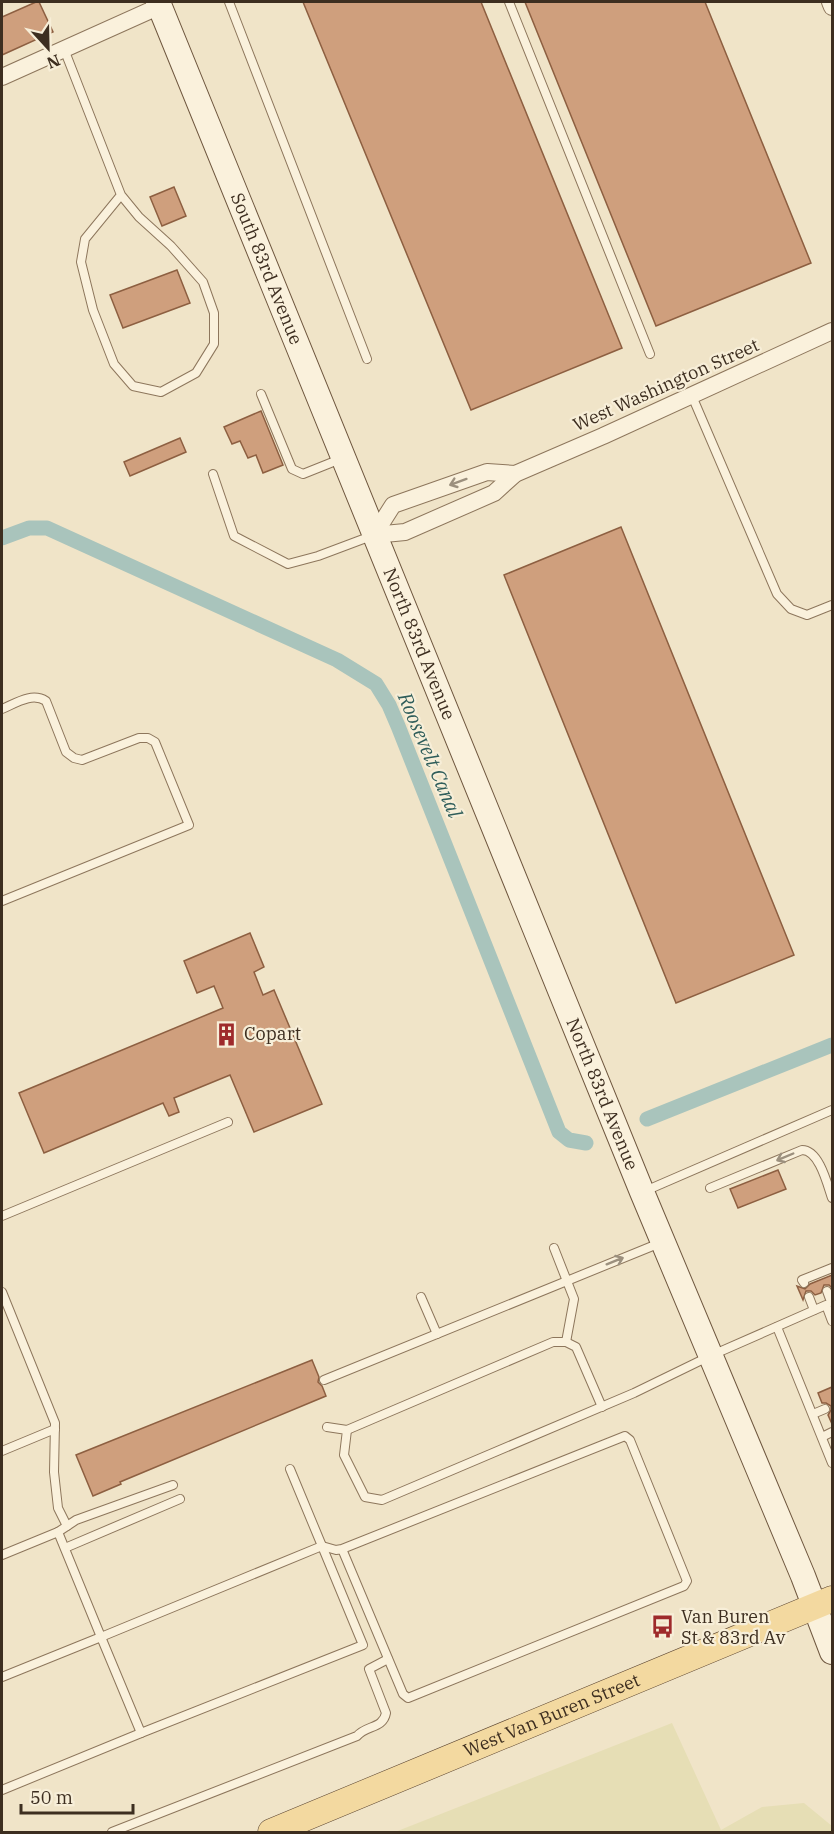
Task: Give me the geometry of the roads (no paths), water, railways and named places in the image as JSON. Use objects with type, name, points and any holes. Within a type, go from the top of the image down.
[{"type":"main road","name":"South 83rd Avenue","points":[[163,3],[374,535]]},
{"type":"main road","name":"North 83rd Avenue","points":[[374,535],[428,662],[710,1356],[824,1603],[832,1652]]},
{"type":"main road","name":"West Van Buren Street","points":[[271,1833],[824,1603]]},
{"type":"street","points":[[830,2],[832,7]]},
{"type":"street","points":[[2,77],[163,3]]},
{"type":"street","name":"West Washington Street","points":[[374,535],[405,532],[494,494],[515,474],[832,331]]},
{"type":"street","name":"West Washington Street","points":[[374,535],[393,505],[487,472],[515,474]]},
{"type":"lane","points":[[229,2],[367,359]]},
{"type":"lane","points":[[509,2],[650,354]]},
{"type":"lane","points":[[64,49],[122,195],[139,217],[171,246],[203,282],[214,314],[214,344],[196,373],[161,392],[133,386],[114,364],[93,310],[81,262],[85,239],[122,195]]},
{"type":"lane","points":[[261,394],[292,469],[303,474],[344,458]]},
{"type":"lane","points":[[692,396],[777,594],[791,609],[807,615],[832,605]]},
{"type":"lane","points":[[213,474],[234,536],[288,564],[318,556],[374,535]]},
{"type":"lane","points":[[2,709],[32,697],[40,697],[46,701],[66,752],[82,760],[139,738],[148,738],[155,742],[189,825],[2,902]]},
{"type":"lane","points":[[642,1192],[832,1110]]},
{"type":"lane","points":[[2,1216],[228,1122]]},
{"type":"lane","points":[[710,1188],[802,1150],[809,1150],[815,1155],[832,1198]]},
{"type":"lane","points":[[324,1380],[663,1242]]},
{"type":"lane","points":[[554,1248],[574,1299],[566,1342]]},
{"type":"lane","points":[[804,1284],[802,1281],[832,1268]]},
{"type":"lane","points":[[826,1290],[832,1320]]},
{"type":"lane","points":[[2,1292],[55,1423],[54,1472],[58,1508],[67,1526]]},
{"type":"lane","points":[[421,1297],[436,1334]]},
{"type":"lane","points":[[809,1297],[814,1310]]},
{"type":"lane","points":[[347,1430],[344,1455],[365,1497],[382,1500],[602,1407],[830,1303]]},
{"type":"lane","points":[[777,1327],[832,1460]]},
{"type":"lane","points":[[327,1427],[347,1430],[553,1342],[566,1342],[576,1347],[602,1407]]},
{"type":"lane","points":[[813,1414],[825,1408]]},
{"type":"lane","points":[[2,1450],[55,1429]]},
{"type":"lane","points":[[822,1437],[832,1432]]},
{"type":"lane","points":[[2,1677],[322,1546],[336,1550],[342,1549],[625,1436],[630,1440],[687,1579],[684,1586],[408,1698],[403,1694],[342,1549]]},
{"type":"lane","points":[[2,1790],[363,1645],[290,1469]]},
{"type":"lane","points":[[2,1555],[58,1532],[67,1526],[173,1485]]},
{"type":"lane","points":[[65,1548],[180,1499]]},
{"type":"lane","points":[[58,1532],[141,1733]]},
{"type":"lane","points":[[112,1833],[357,1736],[360,1732],[381,1724],[386,1713],[369,1669],[388,1659]]},
{"type":"waterway","name":"Roosevelt Canal","points":[[2,538],[29,528],[47,528],[337,660],[376,684],[398,726],[559,1132],[569,1140],[586,1143]]},
{"type":"waterway","name":"Roosevelt Canal","points":[[647,1119],[832,1045]]},
{"type":"place","name":"Copart","points":[[226,1034]]},
{"type":"place","name":"Van Buren St & 83rd Av","points":[[663,1627]]}]
